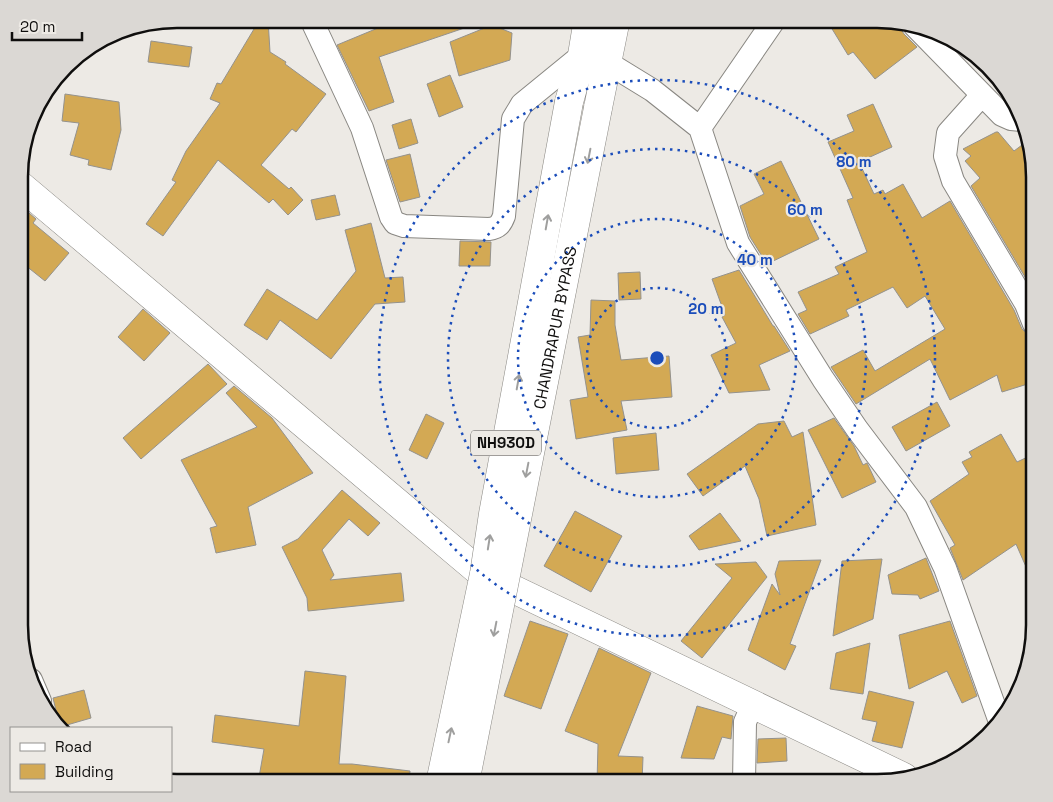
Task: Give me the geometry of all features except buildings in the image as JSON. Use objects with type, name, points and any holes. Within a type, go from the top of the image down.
[{"type":"main road","name":"CHANDRAPUR BYPASS","points":[[442,774],[484,574],[495,504],[569,102],[582,55],[586,28]]},
{"type":"main road","name":"CHANDRAPUR BYPASS","points":[[467,774],[614,28]]},
{"type":"main road","points":[[28,191],[482,574],[896,773]]},
{"type":"street","points":[[315,28],[364,133],[391,218],[395,223],[404,226],[489,229],[495,228],[501,223],[504,216],[512,119],[522,104],[582,55],[608,63],[652,90],[700,128],[738,243],[852,422],[916,507],[945,568],[997,713]]},
{"type":"street","points":[[700,128],[769,28]]},
{"type":"street","points":[[922,35],[1002,115],[1014,119]]},
{"type":"street","points":[[982,95],[948,134],[944,156],[953,181],[1026,304]]},
{"type":"street","points":[[744,774],[746,722],[753,704]]}]
